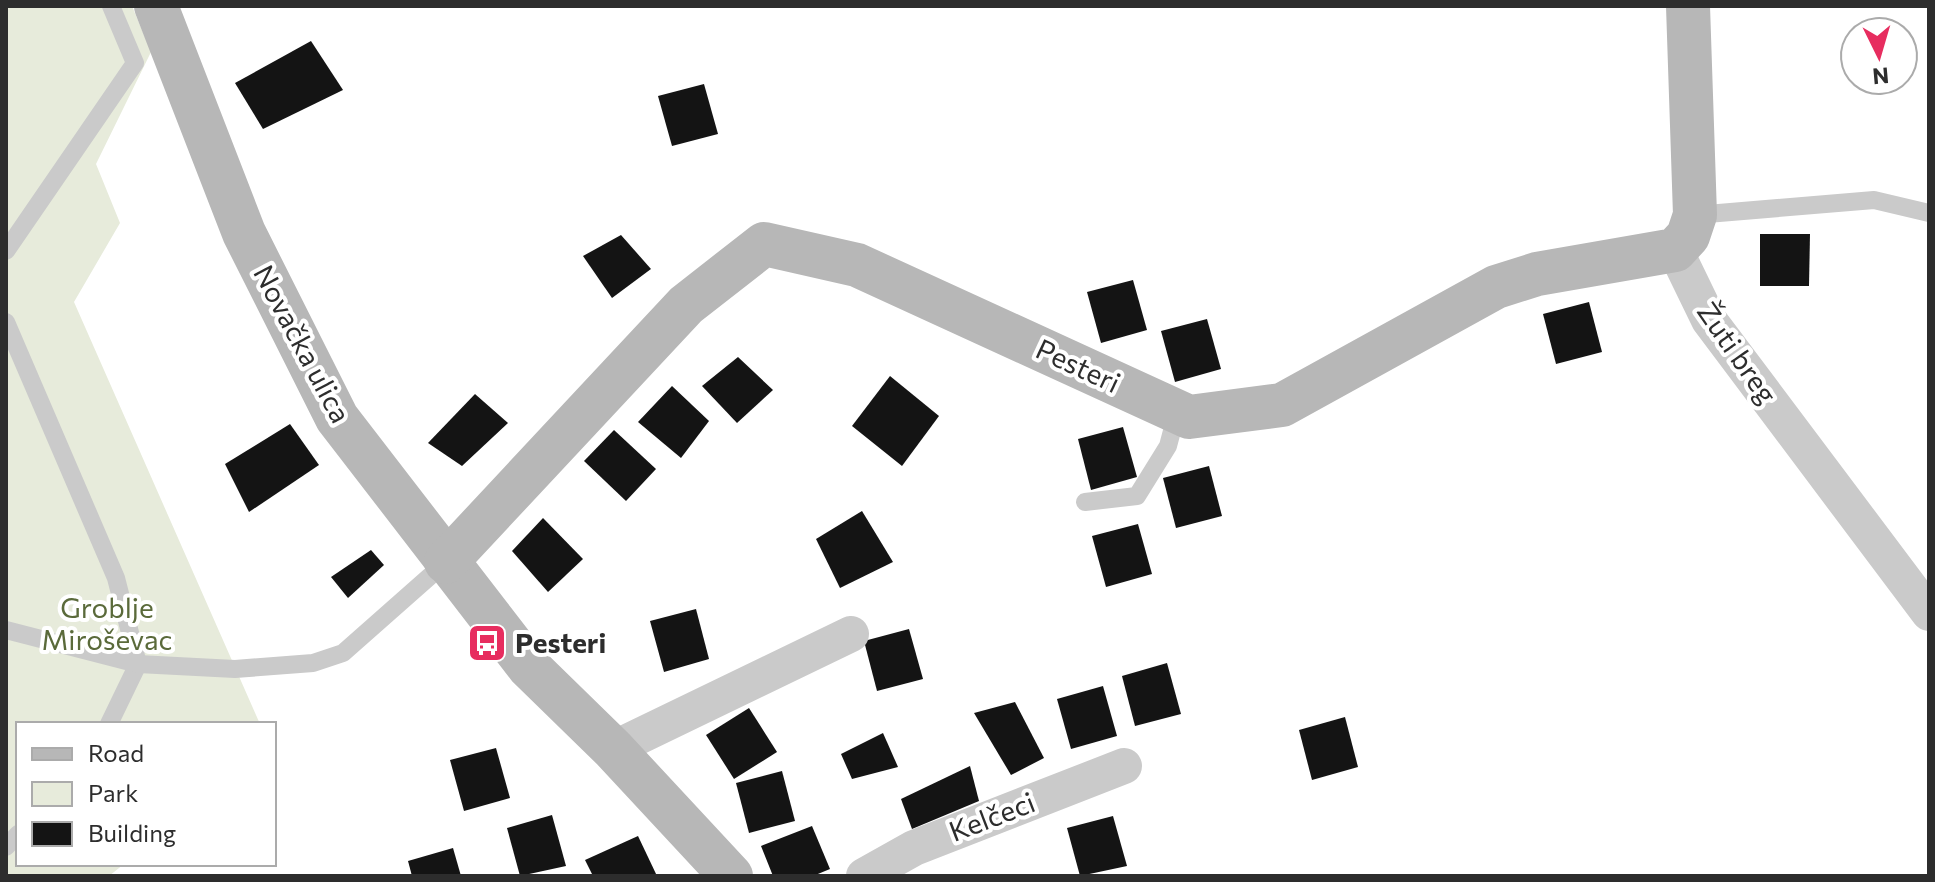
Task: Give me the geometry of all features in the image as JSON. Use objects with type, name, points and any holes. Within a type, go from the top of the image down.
[{"type":"street","name":"Novačka ulica","points":[[156,6],[244,233],[337,418],[529,667],[613,749],[731,876]]},
{"type":"street","name":"Žuti breg","points":[[1688,6],[1685,232],[1709,320],[1929,613]]},
{"type":"street","name":"Pesteri","points":[[446,562],[686,305],[764,244],[857,265],[1189,417],[1282,405],[1496,287],[1685,232]]},
{"type":"street","points":[[613,749],[851,634]]},
{"type":"street","name":"Kelčeci","points":[[864,876],[914,848],[1124,766]]},
{"type":"lane","points":[[6,251],[135,63],[111,6]]},
{"type":"lane","points":[[1685,232],[1874,200],[1929,213]]},
{"type":"lane","points":[[6,322],[116,578],[138,664],[110,722]]},
{"type":"lane","points":[[1085,502],[1137,496],[1168,446],[1177,412]]},
{"type":"lane","points":[[6,630],[138,664],[235,669],[313,663],[343,653],[446,562]]},
{"type":"green space","name":"Groblje Miroševac","points":[[6,6],[132,6],[151,52],[96,164],[120,223],[74,302],[259,722],[16,722],[16,866],[122,866],[109,876],[6,876]]},
{"type":"building","points":[[311,41],[343,90],[263,129],[235,83]]},
{"type":"building","points":[[704,84],[718,134],[672,146],[658,96]]},
{"type":"building","points":[[1760,234],[1810,234],[1809,286],[1760,286]]},
{"type":"building","points":[[621,235],[651,269],[612,298],[583,256]]},
{"type":"building","points":[[1133,280],[1147,330],[1101,343],[1087,292]]},
{"type":"building","points":[[1589,302],[1602,352],[1556,364],[1543,314]]},
{"type":"building","points":[[1207,319],[1221,369],[1175,382],[1161,331]]},
{"type":"building","points":[[738,357],[773,390],[737,423],[702,386]]},
{"type":"building","points":[[890,376],[939,416],[902,466],[852,426]]},
{"type":"building","points":[[672,386],[709,421],[681,458],[638,422]]},
{"type":"building","points":[[475,394],[508,423],[462,466],[428,443]]},
{"type":"building","points":[[290,424],[319,465],[249,512],[225,464]]},
{"type":"building","points":[[1123,427],[1137,477],[1091,490],[1078,439]]},
{"type":"building","points":[[614,430],[656,469],[626,501],[584,461]]},
{"type":"building","points":[[1209,466],[1222,516],[1176,528],[1163,478]]},
{"type":"building","points":[[862,511],[893,562],[840,588],[816,539]]},
{"type":"building","points":[[543,518],[583,559],[548,592],[512,551]]},
{"type":"building","points":[[1138,524],[1152,574],[1106,587],[1092,536]]},
{"type":"building","points":[[371,550],[384,565],[348,598],[331,577]]},
{"type":"building","points":[[696,609],[709,659],[664,672],[650,621]]},
{"type":"building","points":[[909,629],[923,679],[877,691],[864,641]]},
{"type":"building","points":[[1167,663],[1181,714],[1135,726],[1122,676]]},
{"type":"building","points":[[1103,686],[1117,736],[1071,749],[1057,699]]},
{"type":"building","points":[[1015,702],[1044,758],[1011,775],[974,713]]},
{"type":"building","points":[[749,708],[777,752],[734,779],[706,735]]},
{"type":"building","points":[[1345,717],[1358,767],[1312,780],[1299,730]]},
{"type":"building","points":[[883,733],[898,767],[852,779],[841,754]]},
{"type":"building","points":[[496,748],[510,798],[464,811],[450,760]]},
{"type":"building","points":[[970,766],[979,801],[912,829],[901,799]]},
{"type":"building","points":[[782,771],[795,821],[749,833],[736,783]]},
{"type":"building","points":[[552,815],[566,866],[520,876],[507,828]]},
{"type":"building","points":[[1113,816],[1127,866],[1080,876],[1067,828]]},
{"type":"building","points":[[812,826],[830,869],[813,876],[773,876],[761,846]]},
{"type":"building","points":[[638,836],[657,876],[593,876],[585,860]]},
{"type":"building","points":[[453,848],[461,876],[412,876],[408,861]]},
{"type":"place","name":"Pesteri","points":[[487,643]]}]
